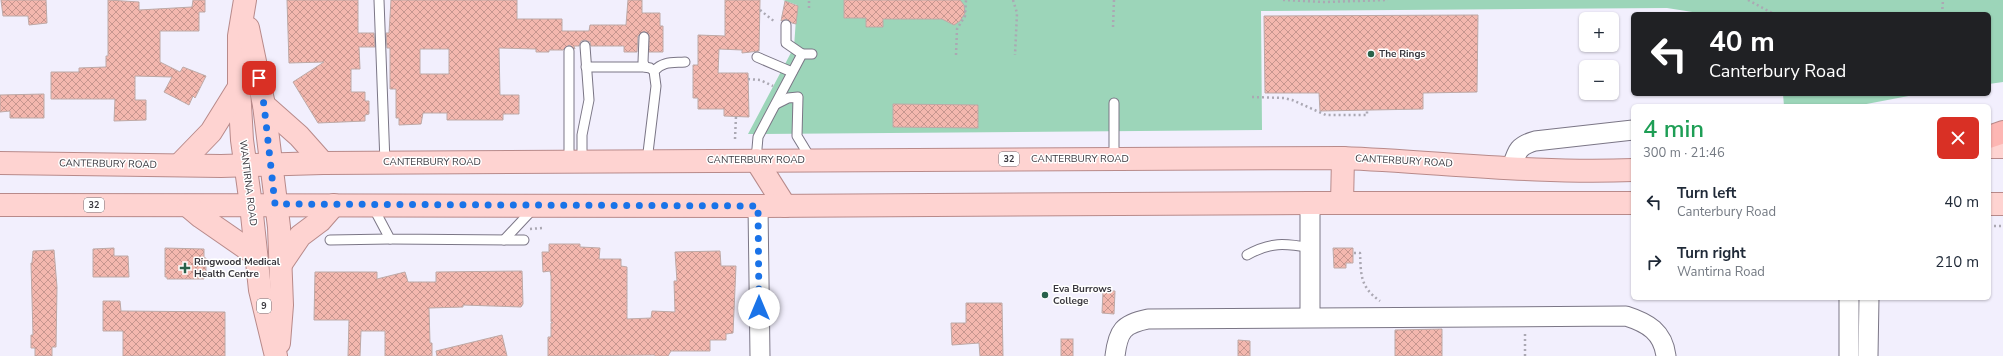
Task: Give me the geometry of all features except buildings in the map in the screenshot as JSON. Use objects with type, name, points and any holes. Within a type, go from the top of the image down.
[{"type":"highway","points":[[1991,136],[2003,132]]},
{"type":"main road","name":"WANTIRNA ROAD","points":[[245,5],[239,36],[239,87],[245,165],[252,205],[260,290],[277,356]]},
{"type":"main road","name":"WANTIRNA ROAD","points":[[245,5],[264,105],[270,164],[279,227],[282,305],[277,356]]},
{"type":"main road","points":[[179,165],[211,132],[239,87]]},
{"type":"main road","points":[[264,105],[299,136],[323,163]]},
{"type":"main road","points":[[1991,147],[2003,147]]},
{"type":"main road","name":"CANTERBURY ROAD","points":[[0,163],[245,165],[811,159],[1343,158],[1512,167],[1609,171],[1631,170]]},
{"type":"main road","points":[[1342,203],[1343,158]]},
{"type":"main road","points":[[756,160],[785,206]]},
{"type":"main road","name":"32","points":[[0,205],[188,206],[275,204],[785,206],[1631,203]]},
{"type":"main road","points":[[1991,204],[2003,204]]},
{"type":"main road","points":[[280,264],[300,236],[320,221],[334,205]]},
{"type":"main road","points":[[188,206],[201,217],[256,255]]},
{"type":"street","points":[[1512,167],[1518,150],[1525,144],[1535,141],[1631,130]]},
{"type":"street","points":[[1310,203],[1310,317]]},
{"type":"street","points":[[758,206],[760,356]]},
{"type":"street","points":[[1849,300],[1849,356]]},
{"type":"street","points":[[1868,356],[1869,300]]},
{"type":"street","points":[[1114,356],[1117,340],[1123,328],[1134,322],[1148,319],[1626,316],[1648,324],[1655,330],[1665,345],[1666,356]]},
{"type":"lane","points":[[378,0],[385,163]]},
{"type":"lane","points":[[786,28],[786,43],[802,54],[812,54]]},
{"type":"lane","points":[[644,37],[643,62],[646,67]]},
{"type":"lane","points":[[575,161],[589,100],[585,46]]},
{"type":"lane","points":[[569,51],[575,161]]},
{"type":"lane","points":[[772,54],[772,64]]},
{"type":"lane","points":[[756,160],[758,137],[802,54]]},
{"type":"lane","points":[[757,57],[792,72]]},
{"type":"lane","points":[[654,71],[661,64],[685,62]]},
{"type":"lane","points":[[586,67],[646,67],[654,71],[656,86],[647,161]]},
{"type":"lane","points":[[776,104],[788,98],[798,97],[797,136],[811,159]]},
{"type":"lane","points":[[1114,103],[1114,159]]},
{"type":"lane","points":[[371,205],[390,239]]},
{"type":"lane","points":[[504,240],[536,205]]},
{"type":"lane","points":[[330,240],[524,240]]},
{"type":"lane","points":[[1247,255],[1260,248],[1270,245],[1283,244],[1310,248]]},
{"type":"path","points":[[808,8],[809,0]]},
{"type":"path","points":[[956,55],[957,29],[965,16],[966,0]]},
{"type":"path","points":[[1013,0],[1017,13],[1015,55]]},
{"type":"path","points":[[1114,0],[1114,27]]},
{"type":"path","points":[[1283,0],[1324,2],[1388,0]]},
{"type":"path","points":[[1748,0],[1770,12]]},
{"type":"path","points":[[1942,0],[1942,12]]},
{"type":"path","points":[[760,10],[786,28]]},
{"type":"path","points":[[748,79],[760,80],[782,91]]},
{"type":"path","points":[[1252,97],[1284,98],[1292,100],[1326,116],[1367,115],[1367,110]]},
{"type":"path","points":[[735,139],[736,116]]},
{"type":"path","points":[[1991,226],[2003,226]]},
{"type":"path","points":[[1354,253],[1360,253],[1362,281],[1374,296],[1385,303]]},
{"type":"green space","points":[[783,0],[2003,0],[2003,82],[1991,84],[1991,12],[1692,12],[1667,8],[1261,11],[1262,130],[748,134],[794,47],[797,5]]},
{"type":"green space","points":[[1783,96],[1908,96],[1866,104],[1784,104]]},
{"type":"place","name":"The Rings","points":[[1371,54]]},
{"type":"place","name":"Ringwood Medical Health Centre","points":[[185,268]]},
{"type":"place","name":"Eva Burrows College","points":[[1045,295]]},
{"type":"route","points":[[259,78],[264,105],[275,204],[758,206],[759,308]]}]
